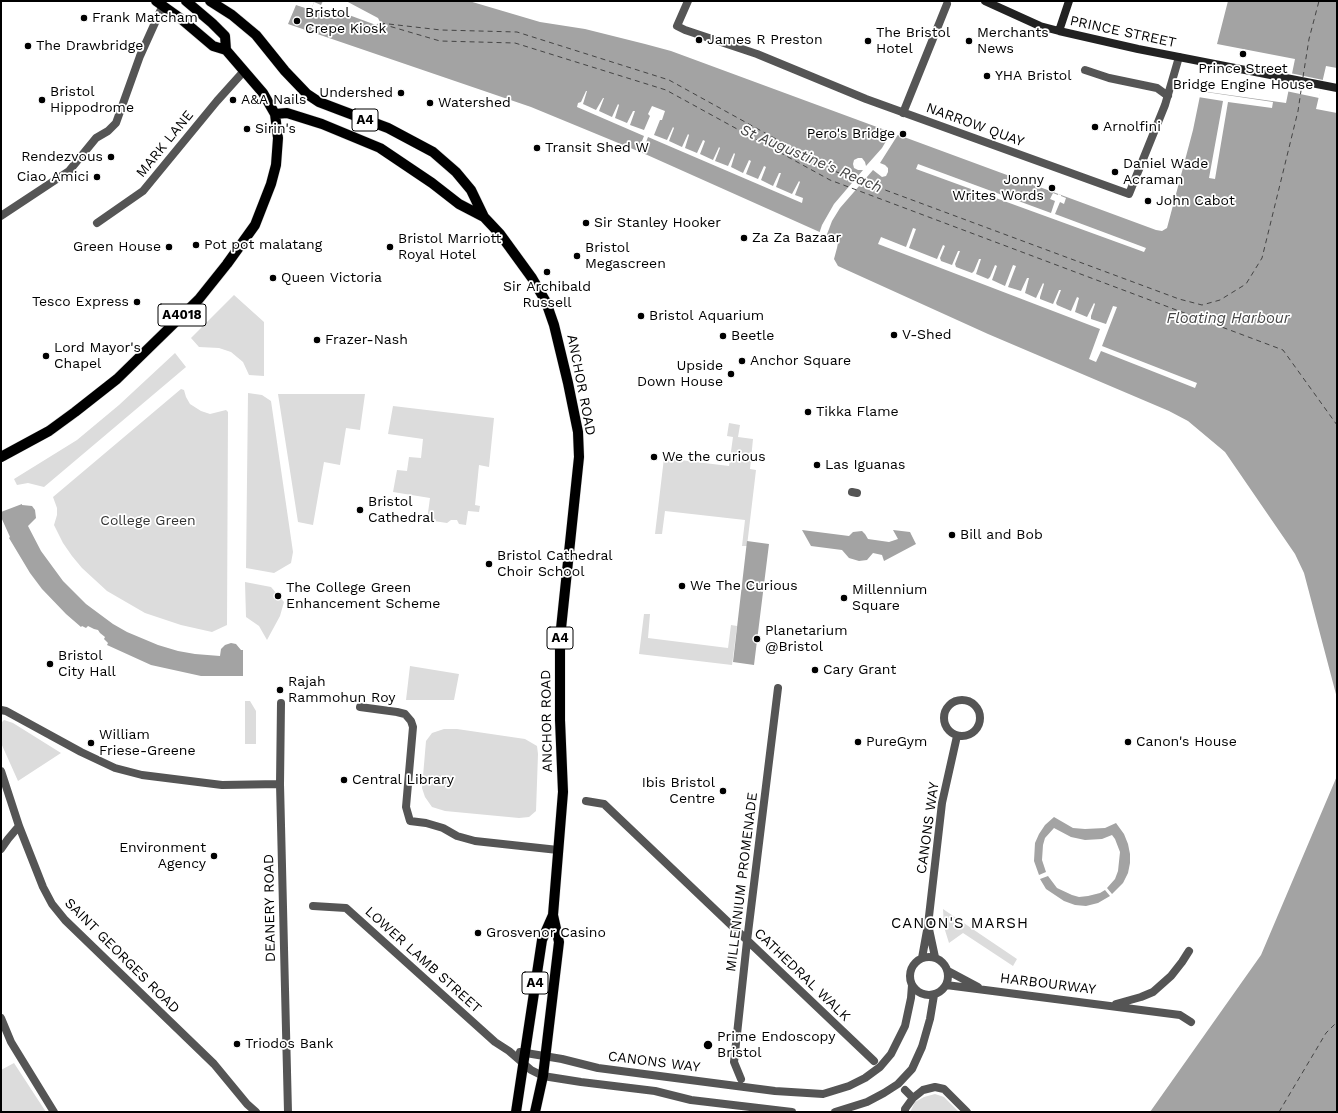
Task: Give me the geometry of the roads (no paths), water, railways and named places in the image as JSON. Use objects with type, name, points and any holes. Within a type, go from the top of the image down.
[{"type":"main road","name":"A4018","points":[[186,1],[225,36],[226,50]]},
{"type":"main road","name":"A4","points":[[210,1],[232,15],[256,35],[285,71],[307,94],[319,102],[388,128],[433,152],[456,172],[471,190],[484,217]]},
{"type":"main road","name":"A4018","points":[[1,457],[49,431],[117,379],[199,298],[227,264],[255,225],[271,184],[276,165],[278,138],[274,114],[263,93],[226,50],[213,46],[160,3]]},
{"type":"main road","name":"A4","points":[[274,114],[287,113],[322,124],[380,148],[432,183],[459,204],[484,217]]},
{"type":"main road","name":"ANCHOR ROAD","points":[[484,217],[500,234],[532,278],[546,302],[558,339],[578,432],[579,457],[560,638],[560,715],[563,792],[553,915],[559,942],[543,1076],[535,1112]]},
{"type":"main road","name":"ANCHOR ROAD","points":[[516,1112],[542,940],[553,915]]},
{"type":"street","name":"NARROW QUAY","points":[[688,1],[677,26],[757,54],[903,113],[1129,194],[1168,96],[1179,57]]},
{"type":"street","name":"PRINCE STREET","points":[[986,1],[1040,26],[1059,31],[1179,57],[1337,88]]},
{"type":"street","points":[[1059,31],[1069,1]]},
{"type":"street","points":[[2,212],[69,171],[96,138],[108,131],[116,123],[140,56],[154,27],[160,3]]},
{"type":"street","points":[[903,113],[947,4]]},
{"type":"street","points":[[1085,70],[1108,78],[1157,88],[1168,96]]},
{"type":"street","name":"MARK LANE","points":[[97,223],[143,191],[217,100],[244,71]]},
{"type":"street","name":"MILLENNIUM PROMENADE","points":[[741,1079],[734,1062],[747,941],[778,688]]},
{"type":"street","points":[[965,700],[976,707],[979,712],[980,720],[974,732],[968,735],[957,736],[947,729],[944,723],[944,715],[950,704],[956,701],[965,700]]},
{"type":"street","name":"DEANERY ROAD","points":[[281,703],[280,784],[288,1112]]},
{"type":"street","points":[[360,707],[405,714],[411,720],[413,727],[406,807],[410,821],[426,823],[443,828],[457,836],[475,840],[558,850]]},
{"type":"street","points":[[1,710],[12,714],[80,752],[115,768],[142,775],[222,785],[280,784]]},
{"type":"street","name":"CANONS WAY","points":[[524,1058],[545,1057],[562,1059],[598,1068],[775,1091],[823,1094],[849,1086],[866,1078],[880,1067],[891,1054],[905,1026],[912,998],[912,985],[910,979],[912,967],[922,958],[928,925],[942,803],[957,736]]},
{"type":"street","name":"SAINT GEORGES ROAD","points":[[1,771],[19,826],[43,887],[52,904],[61,915],[128,982],[214,1064],[247,1104],[256,1112]]},
{"type":"street","name":"CATHEDRAL WALK","points":[[586,801],[604,804],[874,1062]]},
{"type":"street","points":[[1,849],[19,826]]},
{"type":"street","name":"LOWER LAMB STREET","points":[[313,906],[346,908],[495,1042],[524,1058],[532,1070],[543,1076]]},
{"type":"street","name":"CANONS WAY","points":[[928,925],[935,957]]},
{"type":"street","name":"HARBOURWAY","points":[[1111,1006],[1153,992],[1171,976],[1189,951]]},
{"type":"street","points":[[912,985],[922,994],[934,995],[941,991],[946,985],[948,971],[941,960],[935,957],[922,958]]},
{"type":"street","name":"HARBOURWAY","points":[[948,971],[982,989]]},
{"type":"street","name":"HARBOURWAY","points":[[946,985],[1180,1014],[1191,1022]]},
{"type":"street","points":[[835,1112],[867,1102],[884,1093],[898,1084],[912,1069],[922,1047],[930,1020],[934,995]]},
{"type":"street","points":[[1,1018],[11,1042],[54,1112]]},
{"type":"street","name":"CANONS WAY","points":[[543,1076],[655,1092],[692,1100],[792,1112]]},
{"type":"street","points":[[905,1112],[905,1108],[913,1098],[923,1090],[935,1087],[944,1089],[967,1112]]},
{"type":"street","points":[[904,1090],[913,1098]]},
{"type":"water","name":"Floating Harbour","points":[[311,1],[469,1],[540,22],[585,29],[671,51],[1162,231],[1167,228],[1193,130],[1201,91],[1286,103],[1295,59],[1217,44],[1228,1],[1337,1],[1337,68],[1326,66],[1316,109],[1337,113],[1337,698],[1304,573],[1295,554],[1225,452],[1188,421],[1169,411],[988,334],[838,266],[834,259],[838,243],[833,238],[645,154],[531,107],[288,24],[296,5],[311,10],[314,2]]},
{"type":"water","points":[[22,504],[32,506],[35,510],[36,518],[28,526],[41,551],[63,581],[86,604],[113,624],[127,632],[158,645],[178,651],[220,656],[221,649],[225,645],[231,643],[236,644],[241,650],[243,650],[243,676],[201,676],[151,665],[107,645],[108,643],[104,639],[105,637],[98,630],[88,626],[86,628],[81,627],[42,589],[30,573],[9,538],[10,537],[1,517],[1,512]]},
{"type":"water","points":[[802,530],[849,536],[853,532],[862,531],[868,539],[889,542],[898,539],[893,530],[910,532],[916,544],[884,561],[882,555],[873,553],[867,560],[859,561],[849,558],[842,550],[811,546]]},
{"type":"water","points":[[747,541],[769,544],[754,665],[733,662]]},
{"type":"water","points":[[1337,776],[1337,1112],[1150,1112],[1261,955]]},
{"type":"water","points":[[1054,817],[1073,828],[1105,828],[1116,823],[1124,834],[1128,844],[1130,863],[1128,873],[1123,883],[1112,894],[1107,888],[1115,879],[1118,871],[1120,852],[1112,835],[1102,839],[1085,840],[1071,837],[1054,828],[1045,838],[1043,845],[1042,860],[1046,872],[1039,875],[1034,861],[1035,843],[1045,825]]},
{"type":"water","points":[[1048,876],[1057,888],[1072,895],[1079,897],[1088,896],[1105,890],[1110,896],[1098,903],[1086,906],[1075,905],[1064,901],[1046,889],[1040,879]]},
{"type":"place","name":"Frank Matcham","points":[[84,18]]},
{"type":"place","name":"Bristol Crepe Kiosk","points":[[297,21]]},
{"type":"place","name":"James R Preston","points":[[699,40]]},
{"type":"place","name":"The Bristol Hotel","points":[[868,41]]},
{"type":"place","name":"Merchants News","points":[[969,41]]},
{"type":"place","name":"The Drawbridge","points":[[28,46]]},
{"type":"place","name":"Prince Street Bridge Engine House","points":[[1243,54]]},
{"type":"place","name":"YHA Bristol","points":[[987,76]]},
{"type":"place","name":"Undershed","points":[[401,93]]},
{"type":"place","name":"Bristol Hippodrome","points":[[42,100]]},
{"type":"place","name":"A&A Nails","points":[[233,100]]},
{"type":"place","name":"Watershed","points":[[430,103]]},
{"type":"place","name":"Arnolfini","points":[[1095,127]]},
{"type":"place","name":"Sirin's","points":[[247,129]]},
{"type":"place","name":"Pero's Bridge","points":[[903,134]]},
{"type":"place","name":"Transit Shed W","points":[[537,148]]},
{"type":"place","name":"Rendezvous","points":[[111,157]]},
{"type":"place","name":"Daniel Wade Acraman","points":[[1115,172]]},
{"type":"place","name":"Ciao Amici","points":[[97,177]]},
{"type":"place","name":"Jonny Writes Words","points":[[1052,188]]},
{"type":"place","name":"John Cabot","points":[[1148,201]]},
{"type":"place","name":"Sir Stanley Hooker","points":[[586,223]]},
{"type":"place","name":"Za Za Bazaar","points":[[744,238]]},
{"type":"place","name":"Pot pot malatang","points":[[196,245]]},
{"type":"place","name":"Green House","points":[[169,247]]},
{"type":"place","name":"Bristol Marriott Royal Hotel","points":[[390,247]]},
{"type":"place","name":"Bristol Megascreen","points":[[577,256]]},
{"type":"place","name":"Sir Archibald Russell","points":[[547,272]]},
{"type":"place","name":"Queen Victoria","points":[[273,278]]},
{"type":"place","name":"Tesco Express","points":[[137,302]]},
{"type":"place","name":"Bristol Aquarium","points":[[641,316]]},
{"type":"place","name":"V-Shed","points":[[894,335]]},
{"type":"place","name":"Beetle","points":[[723,336]]},
{"type":"place","name":"Frazer-Nash","points":[[317,340]]},
{"type":"place","name":"Lord Mayor's Chapel","points":[[46,356]]},
{"type":"place","name":"Anchor Square","points":[[742,361]]},
{"type":"place","name":"Upside Down House","points":[[731,374]]},
{"type":"place","name":"Tikka Flame","points":[[808,412]]},
{"type":"place","name":"We the curious","points":[[654,457]]},
{"type":"place","name":"Las Iguanas","points":[[817,465]]},
{"type":"place","name":"Bristol Cathedral","points":[[360,510]]},
{"type":"place","name":"Bill and Bob","points":[[952,535]]},
{"type":"place","name":"Bristol Cathedral Choir School","points":[[489,564]]},
{"type":"place","name":"We The Curious","points":[[682,586]]},
{"type":"place","name":"The College Green Enhancement Scheme","points":[[278,596]]},
{"type":"place","name":"Millennium Square","points":[[844,598]]},
{"type":"place","name":"Planetarium @Bristol","points":[[757,639]]},
{"type":"place","name":"Bristol City Hall","points":[[50,664]]},
{"type":"place","name":"Cary Grant","points":[[815,670]]},
{"type":"place","name":"Rajah Rammohun Roy","points":[[280,690]]},
{"type":"place","name":"PureGym","points":[[858,742]]},
{"type":"place","name":"Canon's House","points":[[1128,742]]},
{"type":"place","name":"William Friese-Greene","points":[[91,743]]},
{"type":"place","name":"Central Library","points":[[344,780]]},
{"type":"place","name":"Ibis Bristol Centre","points":[[723,791]]},
{"type":"place","name":"Environment Agency","points":[[214,856]]},
{"type":"place","name":"Grosvenor Casino","points":[[478,933]]},
{"type":"place","name":"Triodos Bank","points":[[237,1044]]},
{"type":"place","name":"Prime Endoscopy Bristol","points":[[708,1045]]},
{"type":"district","name":"CANON'S MARSH","points":[[960,924]]},
{"type":"water label","name":"St Augustine's Reach","points":[[811,159]]},
{"type":"park label","name":"College Green","points":[[148,521]]}]
